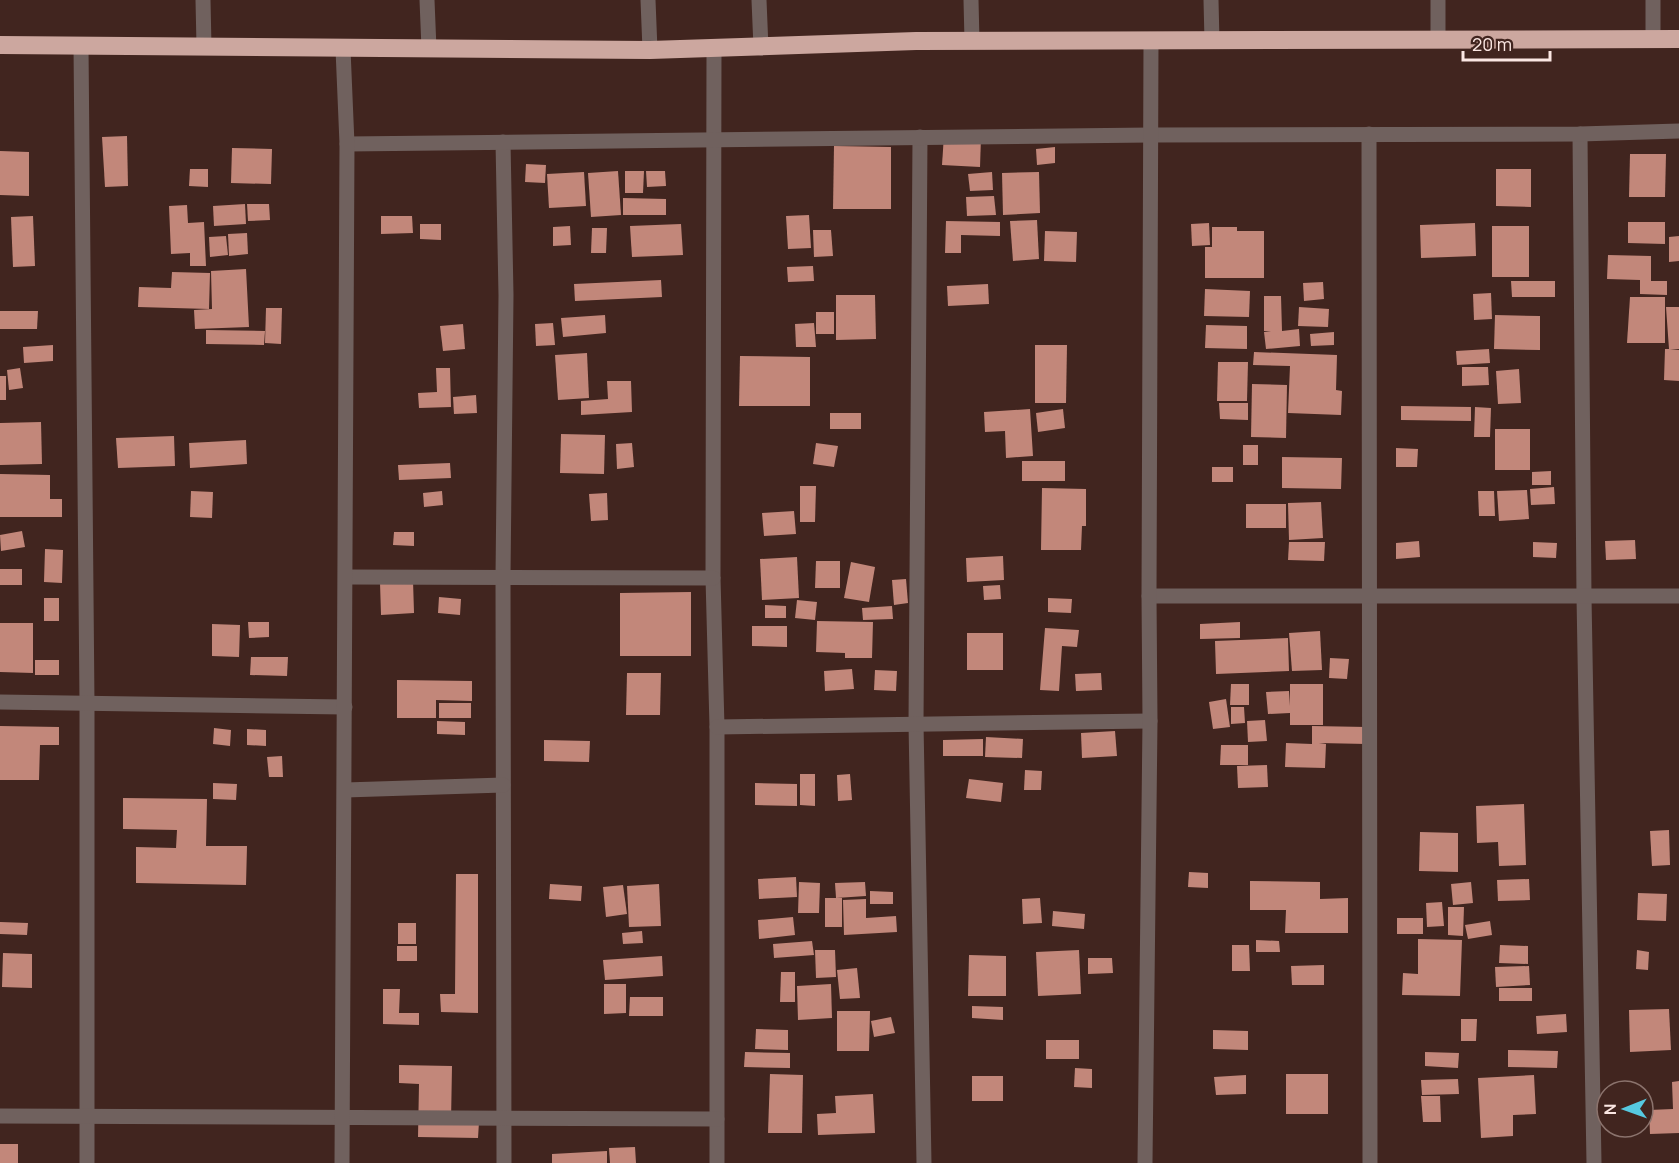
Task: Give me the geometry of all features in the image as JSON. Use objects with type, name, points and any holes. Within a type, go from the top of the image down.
[{"type":"highway","points":[[0,45],[650,50],[916,41],[1679,39]]},
{"type":"street","points":[[203,0],[204,46]]},
{"type":"street","points":[[427,0],[429,49]]},
{"type":"street","points":[[648,0],[650,50]]},
{"type":"street","points":[[759,0],[761,48]]},
{"type":"street","points":[[971,0],[972,41]]},
{"type":"street","points":[[1211,0],[1212,41]]},
{"type":"street","points":[[1438,0],[1438,40]]},
{"type":"street","points":[[1653,0],[1653,39]]},
{"type":"street","points":[[1145,1163],[1150,721],[1152,41]]},
{"type":"street","points":[[81,46],[87,703],[87,1163]]},
{"type":"street","points":[[714,48],[713,578],[717,727],[717,1163]]},
{"type":"street","points":[[342,1163],[348,144],[343,49]]},
{"type":"street","points":[[348,144],[713,138],[1580,134],[1679,131]]},
{"type":"street","points":[[1369,134],[1370,1163]]},
{"type":"street","points":[[1580,134],[1584,597],[1594,1163]]},
{"type":"street","points":[[920,137],[916,723],[924,1163]]},
{"type":"street","points":[[503,142],[506,295],[503,577],[504,1163]]},
{"type":"street","points":[[346,577],[713,578]]},
{"type":"street","points":[[1149,596],[1679,596]]},
{"type":"street","points":[[0,702],[345,707]]},
{"type":"street","points":[[717,727],[1150,721]]},
{"type":"street","points":[[345,790],[503,785]]},
{"type":"street","points":[[0,1116],[717,1119]]},
{"type":"building","points":[[944,135],[981,137],[980,167],[942,165]]},
{"type":"building","points":[[127,136],[128,186],[105,187],[102,137]]},
{"type":"building","points":[[834,146],[891,147],[891,209],[833,209]]},
{"type":"building","points":[[1055,147],[1055,163],[1037,165],[1036,149]]},
{"type":"building","points":[[232,148],[272,149],[271,184],[231,183]]},
{"type":"building","points":[[0,151],[29,152],[29,196],[0,195]]},
{"type":"building","points":[[1630,154],[1666,154],[1665,197],[1629,197]]},
{"type":"building","points":[[526,164],[546,165],[545,183],[525,182]]},
{"type":"building","points":[[190,169],[208,169],[208,187],[189,186]]},
{"type":"building","points":[[1496,169],[1531,169],[1531,207],[1496,206]]},
{"type":"building","points":[[618,171],[621,215],[591,217],[588,173]]},
{"type":"building","points":[[625,171],[644,171],[643,193],[625,193]]},
{"type":"building","points":[[646,171],[665,171],[666,186],[647,187]]},
{"type":"building","points":[[584,172],[586,206],[549,208],[547,174]]},
{"type":"building","points":[[992,172],[993,190],[970,191],[968,174]]},
{"type":"building","points":[[1039,172],[1040,213],[1003,215],[1002,173]]},
{"type":"building","points":[[994,196],[996,215],[967,216],[966,197]]},
{"type":"building","points":[[623,198],[666,199],[666,215],[623,215]]},
{"type":"building","points":[[245,204],[246,224],[214,226],[213,206]]},
{"type":"building","points":[[247,204],[269,204],[270,220],[248,221]]},
{"type":"building","points":[[187,205],[188,223],[204,222],[206,266],[190,266],[190,253],[171,254],[169,206]]},
{"type":"building","points":[[809,215],[811,248],[788,249],[786,216]]},
{"type":"building","points":[[33,216],[35,266],[13,267],[11,217]]},
{"type":"building","points":[[381,216],[412,216],[413,233],[381,234]]},
{"type":"building","points":[[1037,220],[1039,259],[1013,261],[1010,221]]},
{"type":"building","points":[[946,221],[1000,222],[1000,236],[961,235],[961,253],[945,253]]},
{"type":"building","points":[[1628,222],[1665,222],[1665,244],[1628,243]]},
{"type":"building","points":[[1209,223],[1210,245],[1192,246],[1191,224]]},
{"type":"building","points":[[1475,223],[1476,256],[1421,258],[1420,225]]},
{"type":"building","points":[[420,224],[441,224],[441,240],[420,239]]},
{"type":"building","points":[[681,224],[683,255],[632,257],[630,226]]},
{"type":"building","points":[[570,226],[571,245],[553,246],[553,227]]},
{"type":"building","points":[[1492,226],[1529,226],[1529,277],[1492,277]]},
{"type":"building","points":[[1212,227],[1237,227],[1237,231],[1264,231],[1264,278],[1205,278],[1205,247],[1212,247]]},
{"type":"building","points":[[592,228],[607,228],[606,253],[591,253]]},
{"type":"building","points":[[813,230],[831,230],[833,256],[814,257]]},
{"type":"building","points":[[1045,231],[1077,232],[1076,262],[1044,261]]},
{"type":"building","points":[[247,233],[248,254],[229,256],[228,234]]},
{"type":"building","points":[[226,236],[228,255],[210,257],[209,237]]},
{"type":"building","points":[[1679,236],[1679,261],[1669,262],[1669,237]]},
{"type":"building","points":[[1608,255],[1651,256],[1651,281],[1667,281],[1667,295],[1640,294],[1640,280],[1607,279]]},
{"type":"building","points":[[813,266],[814,281],[788,282],[787,267]]},
{"type":"building","points":[[246,269],[249,327],[195,329],[194,310],[212,309],[211,271]]},
{"type":"building","points":[[172,272],[210,273],[209,309],[138,307],[139,287],[171,288]]},
{"type":"building","points":[[661,280],[662,297],[575,301],[574,284]]},
{"type":"building","points":[[1511,281],[1555,281],[1555,297],[1512,297]]},
{"type":"building","points":[[1323,282],[1324,299],[1304,301],[1303,283]]},
{"type":"building","points":[[988,284],[989,304],[948,306],[947,286]]},
{"type":"building","points":[[1205,289],[1250,291],[1249,317],[1204,316]]},
{"type":"building","points":[[1491,293],[1492,319],[1474,320],[1473,294]]},
{"type":"building","points":[[836,295],[875,295],[876,339],[836,340]]},
{"type":"building","points":[[1264,296],[1281,296],[1282,331],[1299,329],[1300,346],[1266,349],[1264,332],[1271,331],[1264,331]]},
{"type":"building","points":[[1630,297],[1665,297],[1665,343],[1627,343]]},
{"type":"building","points":[[1299,307],[1329,309],[1328,327],[1298,326]]},
{"type":"building","points":[[1666,307],[1679,307],[1679,349],[1670,349],[1679,350],[1679,381],[1664,380],[1665,349],[1669,349]]},
{"type":"building","points":[[266,308],[282,308],[281,344],[265,343]]},
{"type":"building","points":[[0,311],[38,311],[37,329],[0,329]]},
{"type":"building","points":[[816,312],[834,312],[834,334],[816,334]]},
{"type":"building","points":[[605,315],[606,333],[563,337],[561,318]]},
{"type":"building","points":[[1495,315],[1540,316],[1540,350],[1494,349]]},
{"type":"building","points":[[553,323],[555,345],[536,346],[535,324]]},
{"type":"building","points":[[814,323],[816,347],[796,347],[795,324]]},
{"type":"building","points":[[463,324],[465,349],[443,351],[440,326]]},
{"type":"building","points":[[1206,325],[1247,326],[1247,349],[1205,348]]},
{"type":"building","points":[[206,330],[265,331],[264,345],[206,344]]},
{"type":"building","points":[[1334,332],[1334,345],[1311,346],[1310,334]]},
{"type":"building","points":[[53,345],[53,361],[24,363],[23,347]]},
{"type":"building","points":[[1035,345],[1067,345],[1066,403],[1035,403]]},
{"type":"building","points":[[1489,349],[1490,363],[1457,365],[1456,351]]},
{"type":"building","points":[[1254,352],[1337,355],[1336,390],[1342,391],[1341,415],[1288,413],[1290,366],[1253,365]]},
{"type":"building","points":[[587,353],[589,398],[558,400],[555,355]]},
{"type":"building","points":[[740,356],[810,357],[810,406],[739,406]]},
{"type":"building","points":[[1218,362],[1248,362],[1247,401],[1217,401]]},
{"type":"building","points":[[1462,367],[1488,367],[1489,385],[1462,386]]},
{"type":"building","points":[[20,368],[23,388],[9,390],[7,370]]},
{"type":"building","points":[[436,368],[450,368],[451,407],[419,408],[418,393],[437,392]]},
{"type":"building","points":[[1519,369],[1521,403],[1498,404],[1496,371]]},
{"type":"building","points":[[0,376],[6,376],[6,400],[0,400]]},
{"type":"building","points":[[607,381],[631,381],[632,412],[581,415],[581,401],[608,399]]},
{"type":"building","points":[[1252,384],[1287,385],[1286,438],[1251,437]]},
{"type":"building","points":[[476,395],[477,413],[454,414],[453,397]]},
{"type":"building","points":[[1219,403],[1248,403],[1248,420],[1220,419]]},
{"type":"building","points":[[1401,406],[1471,407],[1471,421],[1401,420]]},
{"type":"building","points":[[1475,407],[1491,408],[1490,437],[1474,437]]},
{"type":"building","points":[[1030,409],[1033,456],[1006,458],[1005,431],[985,432],[984,412]]},
{"type":"building","points":[[1063,409],[1065,428],[1038,432],[1036,413]]},
{"type":"building","points":[[830,413],[861,413],[861,429],[830,429]]},
{"type":"building","points":[[41,422],[42,464],[0,465],[0,423]]},
{"type":"building","points":[[1495,429],[1530,429],[1530,470],[1495,470]]},
{"type":"building","points":[[561,434],[605,435],[604,474],[560,473]]},
{"type":"building","points":[[174,436],[175,466],[118,468],[116,438]]},
{"type":"building","points":[[246,440],[247,464],[190,468],[189,443]]},
{"type":"building","points":[[632,443],[634,467],[617,469],[616,444]]},
{"type":"building","points":[[816,443],[838,446],[834,467],[813,464]]},
{"type":"building","points":[[1243,445],[1258,445],[1258,465],[1243,465]]},
{"type":"building","points":[[1396,448],[1418,449],[1417,467],[1396,467]]},
{"type":"building","points":[[1282,457],[1342,458],[1341,489],[1282,488]]},
{"type":"building","points":[[1022,461],[1065,461],[1065,481],[1022,481]]},
{"type":"building","points":[[450,463],[451,478],[399,480],[398,465]]},
{"type":"building","points":[[1212,467],[1233,467],[1233,482],[1212,482]]},
{"type":"building","points":[[1551,471],[1551,485],[1532,485],[1532,472]]},
{"type":"building","points":[[0,474],[50,475],[50,499],[62,499],[62,517],[0,517]]},
{"type":"building","points":[[800,486],[816,486],[815,522],[800,522]]},
{"type":"building","points":[[1554,487],[1555,504],[1531,505],[1530,489]]},
{"type":"building","points":[[1042,488],[1086,489],[1086,526],[1082,526],[1081,550],[1041,550]]},
{"type":"building","points":[[1527,490],[1529,519],[1499,521],[1497,491]]},
{"type":"building","points":[[191,491],[213,492],[212,518],[190,517]]},
{"type":"building","points":[[442,491],[443,505],[424,507],[423,493]]},
{"type":"building","points":[[1478,491],[1494,491],[1495,516],[1479,516]]},
{"type":"building","points":[[607,493],[608,520],[591,521],[589,494]]},
{"type":"building","points":[[1321,502],[1323,538],[1289,540],[1288,503]]},
{"type":"building","points":[[1246,504],[1286,504],[1286,528],[1246,528]]},
{"type":"building","points":[[794,511],[796,534],[764,536],[762,513]]},
{"type":"building","points":[[22,531],[25,547],[1,551],[0,535]]},
{"type":"building","points":[[394,532],[414,532],[414,546],[393,545]]},
{"type":"building","points":[[1635,540],[1636,559],[1606,560],[1605,541]]},
{"type":"building","points":[[1419,541],[1420,557],[1396,559],[1396,543]]},
{"type":"building","points":[[1289,542],[1325,542],[1324,561],[1288,560]]},
{"type":"building","points":[[1533,542],[1557,543],[1556,558],[1533,557]]},
{"type":"building","points":[[45,549],[63,550],[62,583],[44,582]]},
{"type":"building","points":[[1003,556],[1004,580],[967,582],[966,558]]},
{"type":"building","points":[[797,557],[799,598],[762,600],[760,559]]},
{"type":"building","points":[[816,561],[840,561],[840,588],[815,588]]},
{"type":"building","points":[[851,562],[875,567],[869,602],[844,598]]},
{"type":"building","points":[[0,569],[22,569],[22,585],[0,585]]},
{"type":"building","points":[[906,579],[908,603],[894,605],[892,580]]},
{"type":"building","points":[[413,581],[414,613],[381,615],[380,583]]},
{"type":"building","points":[[1000,585],[1001,599],[984,600],[983,586]]},
{"type":"building","points":[[691,592],[691,656],[620,656],[620,593]]},
{"type":"building","points":[[439,597],[461,599],[460,615],[438,613]]},
{"type":"building","points":[[44,598],[59,598],[59,621],[44,621]]},
{"type":"building","points":[[1048,598],[1072,599],[1071,613],[1048,612]]},
{"type":"building","points":[[797,600],[817,602],[815,620],[795,618]]},
{"type":"building","points":[[765,605],[786,606],[786,618],[765,618]]},
{"type":"building","points":[[892,606],[893,619],[863,620],[862,608]]},
{"type":"building","points":[[817,621],[873,622],[872,658],[845,658],[845,653],[816,652]]},
{"type":"building","points":[[248,622],[269,622],[269,637],[249,638]]},
{"type":"building","points":[[1240,622],[1240,638],[1200,639],[1200,624]]},
{"type":"building","points":[[0,623],[33,623],[33,673],[0,672]]},
{"type":"building","points":[[212,624],[240,625],[239,657],[212,656]]},
{"type":"building","points":[[752,626],[787,626],[787,647],[752,646]]},
{"type":"building","points":[[1045,628],[1079,630],[1077,647],[1062,646],[1059,691],[1040,690]]},
{"type":"building","points":[[1320,631],[1322,670],[1292,671],[1289,633]]},
{"type":"building","points":[[967,633],[1003,633],[1003,670],[967,670]]},
{"type":"building","points":[[1288,638],[1289,671],[1216,674],[1215,641]]},
{"type":"building","points":[[251,657],[288,657],[287,676],[250,675]]},
{"type":"building","points":[[1330,658],[1349,659],[1347,679],[1329,678]]},
{"type":"building","points":[[35,660],[59,660],[59,675],[35,675]]},
{"type":"building","points":[[852,669],[854,689],[825,691],[824,671]]},
{"type":"building","points":[[875,670],[897,671],[896,691],[874,690]]},
{"type":"building","points":[[627,673],[661,673],[660,715],[626,715]]},
{"type":"building","points":[[1101,673],[1102,690],[1076,691],[1075,674]]},
{"type":"building","points":[[397,680],[472,681],[472,701],[436,700],[436,718],[397,718]]},
{"type":"building","points":[[1231,684],[1249,684],[1249,705],[1230,705]]},
{"type":"building","points":[[1290,684],[1323,684],[1323,725],[1290,725],[1290,713],[1268,714],[1266,692],[1289,691],[1290,706]]},
{"type":"building","points":[[1226,699],[1230,727],[1213,729],[1209,702]]},
{"type":"building","points":[[439,703],[471,703],[471,718],[439,718]]},
{"type":"building","points":[[1231,707],[1244,707],[1245,723],[1231,724]]},
{"type":"building","points":[[1265,720],[1267,741],[1248,742],[1247,721]]},
{"type":"building","points":[[437,721],[465,722],[465,735],[437,734]]},
{"type":"building","points":[[0,726],[59,727],[59,745],[40,745],[39,780],[0,780]]},
{"type":"building","points":[[1312,726],[1367,727],[1367,744],[1319,743],[1326,744],[1325,768],[1285,767],[1286,743],[1312,744]]},
{"type":"building","points":[[214,728],[231,730],[230,746],[213,744]]},
{"type":"building","points":[[247,729],[266,730],[266,746],[247,745]]},
{"type":"building","points":[[1115,731],[1117,756],[1082,758],[1081,733]]},
{"type":"building","points":[[986,737],[1023,739],[1022,758],[985,757]]},
{"type":"building","points":[[983,739],[983,756],[943,756],[943,740]]},
{"type":"building","points":[[544,740],[590,741],[589,762],[544,761]]},
{"type":"building","points":[[1221,745],[1248,745],[1248,765],[1220,765]]},
{"type":"building","points":[[282,756],[283,777],[269,777],[267,757]]},
{"type":"building","points":[[1267,765],[1268,787],[1238,788],[1237,766]]},
{"type":"building","points":[[1025,770],[1042,771],[1041,790],[1024,790]]},
{"type":"building","points":[[800,774],[815,774],[815,806],[800,805]]},
{"type":"building","points":[[850,774],[852,800],[838,801],[837,775]]},
{"type":"building","points":[[969,779],[1003,783],[1001,802],[966,798]]},
{"type":"building","points":[[213,783],[237,784],[236,800],[213,799]]},
{"type":"building","points":[[755,783],[797,784],[797,806],[755,805]]},
{"type":"building","points":[[123,798],[207,799],[206,846],[247,846],[246,885],[136,883],[136,847],[176,848],[177,830],[123,829]]},
{"type":"building","points":[[1524,804],[1526,865],[1499,866],[1498,842],[1477,843],[1476,806]]},
{"type":"building","points":[[1669,830],[1670,865],[1652,866],[1650,831]]},
{"type":"building","points":[[1420,832],[1458,833],[1458,872],[1419,871]]},
{"type":"building","points":[[1189,872],[1208,873],[1208,888],[1188,887]]},
{"type":"building","points":[[456,874],[478,874],[478,1013],[441,1012],[440,994],[455,994]]},
{"type":"building","points":[[796,877],[797,897],[759,899],[758,879]]},
{"type":"building","points":[[1529,879],[1530,900],[1498,901],[1497,880]]},
{"type":"building","points":[[1250,881],[1320,882],[1320,899],[1348,898],[1348,933],[1285,933],[1286,910],[1250,910]]},
{"type":"building","points":[[799,882],[820,883],[819,913],[798,913]]},
{"type":"building","points":[[865,882],[866,896],[836,898],[835,883]]},
{"type":"building","points":[[1471,882],[1473,903],[1453,905],[1451,884]]},
{"type":"building","points":[[550,884],[582,886],[581,901],[549,899]]},
{"type":"building","points":[[659,884],[661,926],[629,927],[627,886]]},
{"type":"building","points":[[623,885],[627,914],[606,917],[603,887]]},
{"type":"building","points":[[870,891],[893,892],[893,904],[870,904]]},
{"type":"building","points":[[1638,893],[1667,894],[1666,921],[1637,920]]},
{"type":"building","points":[[825,898],[842,898],[842,927],[825,927]]},
{"type":"building","points":[[1040,898],[1042,923],[1023,924],[1022,899]]},
{"type":"building","points":[[866,899],[866,918],[896,916],[897,932],[844,935],[843,900]]},
{"type":"building","points":[[1442,902],[1444,926],[1427,927],[1426,903]]},
{"type":"building","points":[[1448,907],[1464,907],[1463,936],[1448,935]]},
{"type":"building","points":[[1053,911],[1085,914],[1084,929],[1052,926]]},
{"type":"building","points":[[793,917],[795,935],[759,939],[758,920]]},
{"type":"building","points":[[1397,918],[1423,918],[1423,934],[1397,934]]},
{"type":"building","points":[[1490,921],[1492,935],[1468,939],[1465,925]]},
{"type":"building","points":[[0,922],[28,923],[27,935],[0,934]]},
{"type":"building","points":[[398,923],[416,923],[416,944],[398,944]]},
{"type":"building","points":[[642,931],[643,943],[623,944],[622,933]]},
{"type":"building","points":[[1418,939],[1462,940],[1460,996],[1402,995],[1403,973],[1418,974]]},
{"type":"building","points":[[1256,940],[1279,941],[1280,952],[1256,952]]},
{"type":"building","points":[[812,941],[814,955],[774,958],[773,944]]},
{"type":"building","points":[[1232,945],[1249,945],[1250,971],[1232,971]]},
{"type":"building","points":[[1500,945],[1528,946],[1528,964],[1499,963]]},
{"type":"building","points":[[397,946],[417,946],[417,961],[397,961]]},
{"type":"building","points":[[815,950],[835,950],[836,977],[816,978]]},
{"type":"building","points":[[1079,950],[1081,994],[1038,996],[1036,952]]},
{"type":"building","points":[[1637,950],[1649,952],[1648,970],[1636,969]]},
{"type":"building","points":[[3,953],[32,954],[32,988],[2,987]]},
{"type":"building","points":[[969,955],[1006,956],[1006,996],[968,996]]},
{"type":"building","points":[[662,956],[663,976],[605,980],[603,960]]},
{"type":"building","points":[[1088,958],[1112,958],[1113,973],[1088,974]]},
{"type":"building","points":[[1324,965],[1324,985],[1292,985],[1291,966]]},
{"type":"building","points":[[1529,966],[1530,985],[1496,987],[1495,967]]},
{"type":"building","points":[[857,968],[860,998],[840,999],[837,970]]},
{"type":"building","points":[[781,972],[795,972],[795,1002],[780,1002]]},
{"type":"building","points":[[604,984],[626,984],[626,1013],[604,1014]]},
{"type":"building","points":[[831,984],[832,1018],[798,1020],[797,986]]},
{"type":"building","points":[[1499,988],[1532,988],[1532,1001],[1499,1001]]},
{"type":"building","points":[[383,989],[400,989],[399,1013],[419,1013],[419,1025],[383,1024]]},
{"type":"building","points":[[630,997],[663,997],[663,1016],[629,1016]]},
{"type":"building","points":[[972,1006],[1003,1007],[1003,1020],[972,1018]]},
{"type":"building","points":[[1669,1009],[1671,1050],[1630,1052],[1629,1010]]},
{"type":"building","points":[[837,1011],[870,1011],[869,1051],[837,1051]]},
{"type":"building","points":[[1566,1014],[1567,1032],[1537,1034],[1536,1016]]},
{"type":"building","points":[[891,1017],[895,1033],[874,1037],[871,1021]]},
{"type":"building","points":[[1461,1019],[1477,1019],[1476,1041],[1461,1041]]},
{"type":"building","points":[[756,1029],[788,1030],[788,1050],[755,1049]]},
{"type":"building","points":[[1213,1030],[1248,1031],[1248,1050],[1213,1049]]},
{"type":"building","points":[[1046,1040],[1079,1040],[1079,1059],[1046,1059]]},
{"type":"building","points":[[1508,1050],[1558,1051],[1557,1068],[1508,1067]]},
{"type":"building","points":[[745,1052],[790,1053],[790,1068],[744,1067]]},
{"type":"building","points":[[1425,1052],[1459,1053],[1458,1068],[1425,1066]]},
{"type":"building","points":[[399,1065],[452,1066],[451,1122],[479,1122],[478,1138],[418,1137],[419,1084],[399,1083]]},
{"type":"building","points":[[1075,1068],[1092,1069],[1092,1088],[1074,1087]]},
{"type":"building","points":[[770,1074],[803,1075],[802,1133],[768,1133]]},
{"type":"building","points":[[1286,1074],[1328,1074],[1328,1114],[1286,1114]]},
{"type":"building","points":[[1246,1075],[1246,1094],[1216,1095],[1214,1077]]},
{"type":"building","points":[[1534,1075],[1536,1114],[1513,1115],[1513,1136],[1481,1138],[1478,1078]]},
{"type":"building","points":[[972,1076],[1003,1076],[1003,1101],[972,1101]]},
{"type":"building","points":[[1458,1079],[1459,1094],[1422,1095],[1421,1080]]},
{"type":"building","points":[[1679,1081],[1679,1133],[1655,1134],[1655,1110],[1673,1109],[1672,1082]]},
{"type":"building","points":[[873,1094],[875,1133],[818,1135],[817,1114],[836,1113],[835,1096]]},
{"type":"building","points":[[1421,1096],[1440,1096],[1441,1122],[1423,1122]]},
{"type":"building","points":[[0,1144],[18,1144],[18,1163],[0,1163]]},
{"type":"building","points":[[635,1147],[636,1163],[610,1163],[609,1148]]},
{"type":"building","points":[[607,1151],[607,1163],[552,1163],[552,1154]]}]
